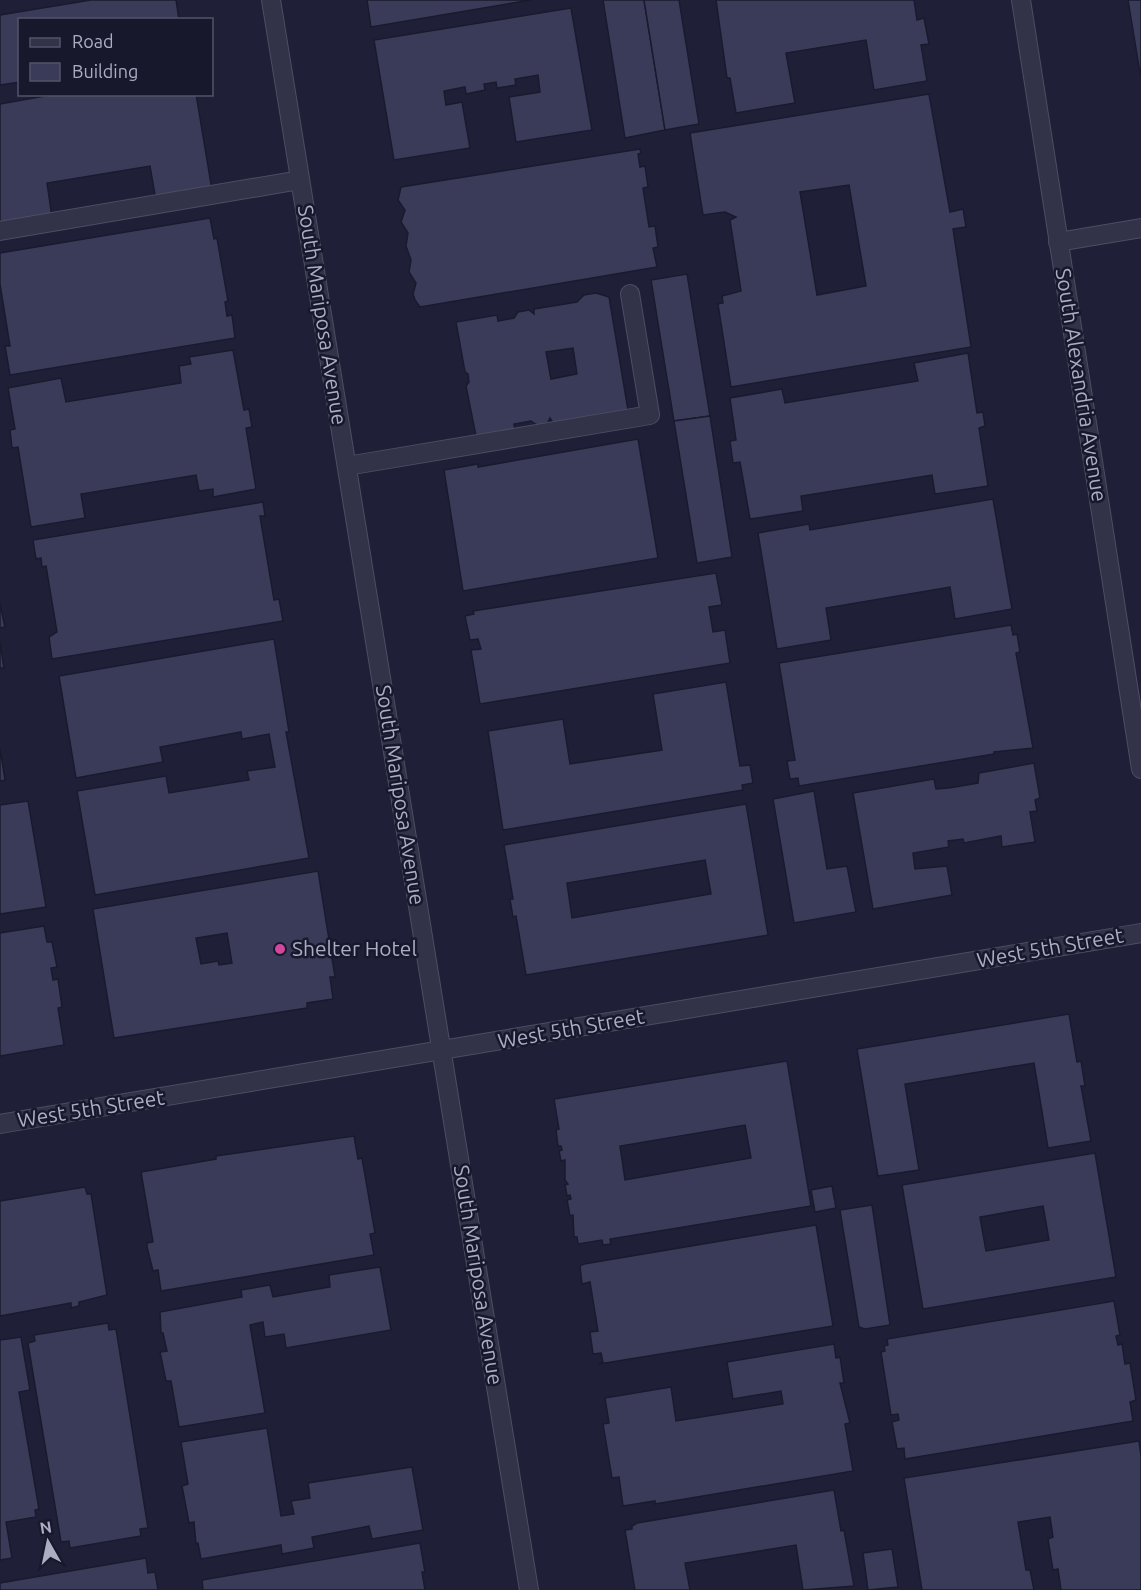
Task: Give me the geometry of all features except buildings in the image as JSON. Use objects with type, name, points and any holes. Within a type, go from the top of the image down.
[{"type":"street","name":"South Mariposa Avenue","points":[[271,0],[529,1590]]},
{"type":"street","name":"South Alexandria Avenue","points":[[1021,0],[1141,769]]},
{"type":"street","points":[[0,231],[300,180]]},
{"type":"street","points":[[1058,242],[1141,228]]},
{"type":"street","points":[[347,466],[650,415],[630,294]]},
{"type":"street","name":"West 5th Street","points":[[0,1124],[1141,933]]},
{"type":"place","name":"Shelter Hotel","points":[[280,949]]}]
